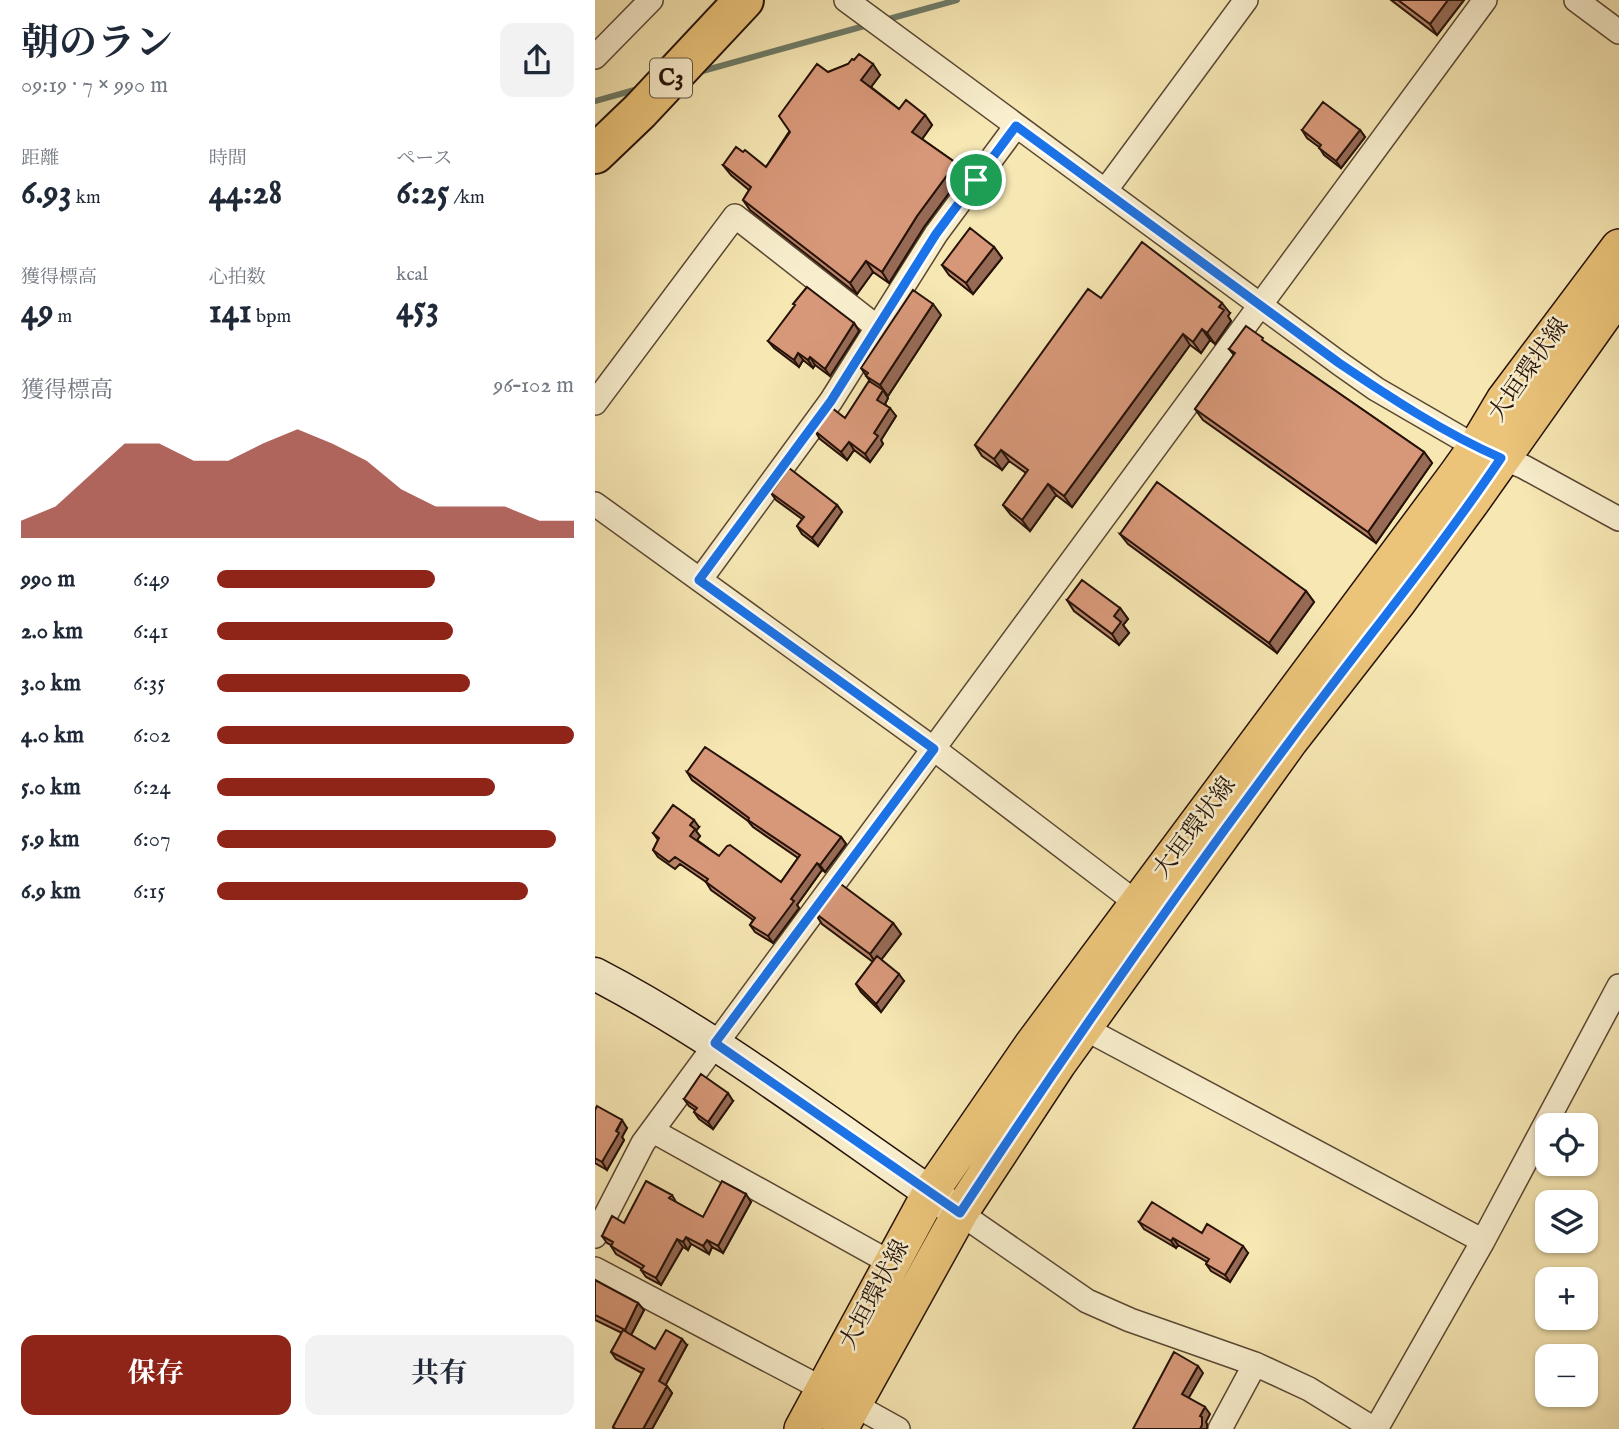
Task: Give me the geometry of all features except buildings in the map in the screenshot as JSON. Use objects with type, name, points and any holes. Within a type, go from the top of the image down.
[{"type":"highway","name":"C3","points":[[595,154],[744,0]]},
{"type":"main road","name":"大垣環状線","points":[[802,1429],[839,1407],[960,1213],[1084,1028],[1290,741],[1399,601],[1489,452],[1504,400],[1619,247]]},
{"type":"main road","name":"大垣環状線","points":[[839,1407],[891,1263],[930,1193],[1032,1045],[1138,904],[1489,452],[1619,294]]},
{"type":"street","points":[[595,57],[651,0]]},
{"type":"street","points":[[1105,191],[1246,0]]},
{"type":"street","points":[[595,1236],[643,1143],[715,1043],[1485,0]]},
{"type":"street","points":[[1576,0],[1619,32]]},
{"type":"street","points":[[851,4],[1376,389],[1489,452],[1524,467],[1619,519]]},
{"type":"street","points":[[699,580],[831,401],[936,234],[1016,126]]},
{"type":"street","points":[[595,403],[735,216],[878,328]]},
{"type":"street","points":[[595,504],[934,749],[1138,904]]},
{"type":"street","points":[[595,974],[640,997],[715,1043],[1087,1301],[1130,1320],[1255,1364],[1309,1390],[1375,1429],[1483,1241],[1619,986]]},
{"type":"street","points":[[1084,1028],[1483,1241]]},
{"type":"street","points":[[653,1131],[891,1263]]},
{"type":"street","points":[[595,1269],[839,1407],[898,1429]]},
{"type":"street","points":[[1220,1429],[1255,1364]]},
{"type":"waterway","points":[[885,20],[957,0]]},
{"type":"waterway","points":[[699,72],[868,25]]},
{"type":"waterway","points":[[595,101],[638,89]]},
{"type":"route","points":[[1016,126],[1376,389],[1476,447],[1501,458],[1399,601],[1290,741],[1058,1064],[960,1213],[715,1043],[934,749],[699,580],[831,401],[936,234],[976,180],[1016,126]]}]
